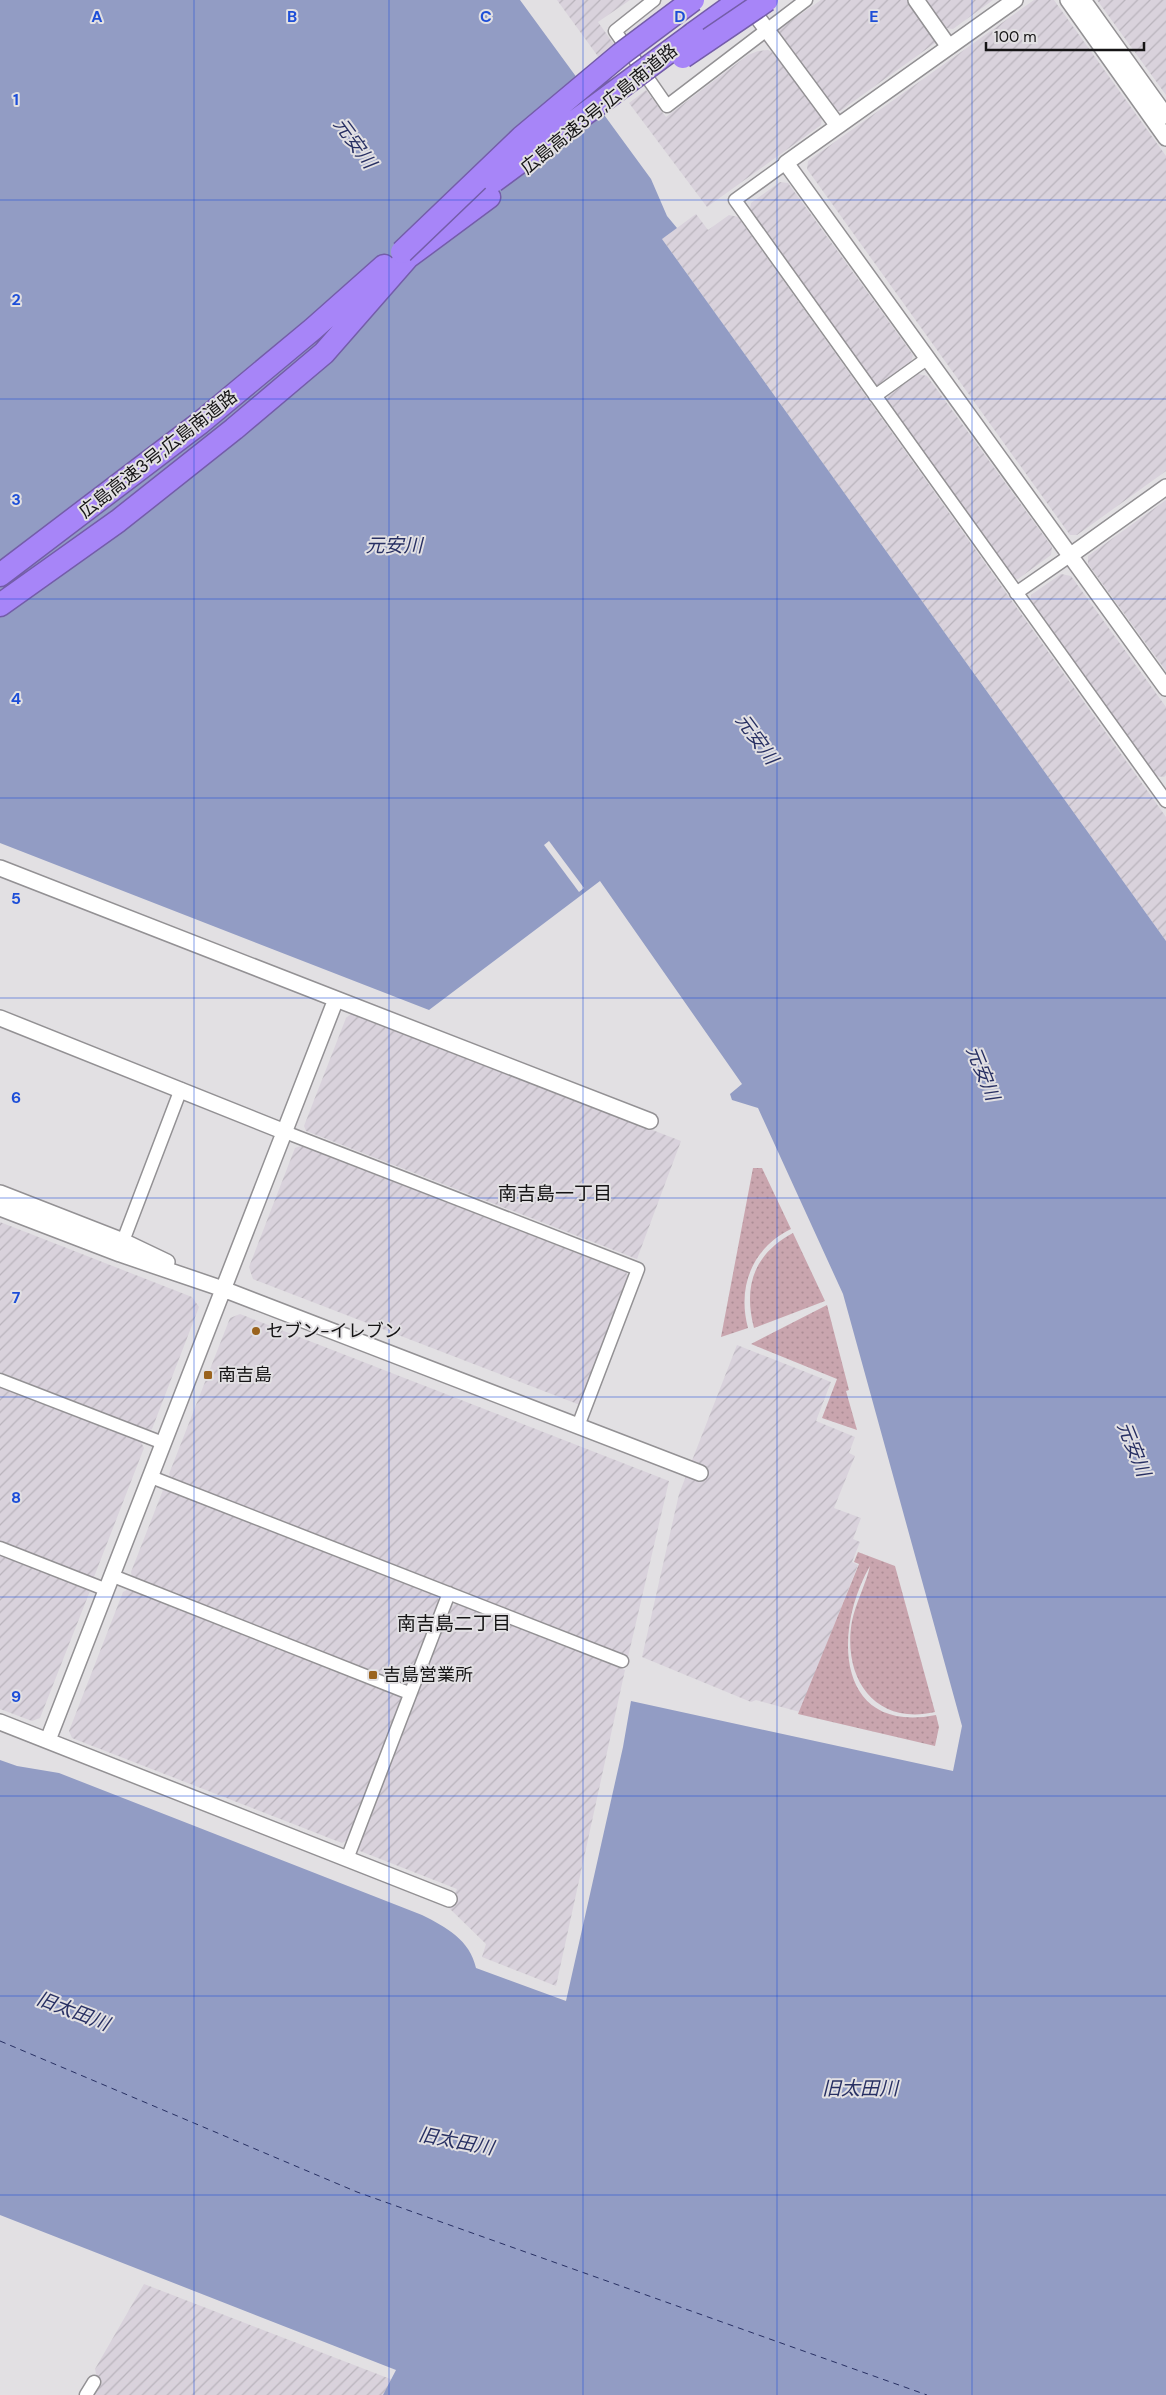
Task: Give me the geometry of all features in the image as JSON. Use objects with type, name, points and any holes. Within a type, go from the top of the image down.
[{"type":"highway","points":[[0,605],[118,521],[234,429],[324,353],[405,255],[522,137],[621,54],[693,0]]},
{"type":"highway","points":[[693,34],[740,0]]},
{"type":"highway","points":[[489,197],[557,151],[711,37],[767,0]]},
{"type":"highway","name":"広島高速3号;広島南道路","points":[[405,255],[489,197],[693,34]]},
{"type":"highway","name":"広島高速3号;広島南道路","points":[[0,576],[200,423],[313,329],[561,131],[693,34]]},
{"type":"highway","points":[[0,560],[135,457],[279,339],[405,255]]},
{"type":"street","points":[[654,0],[615,31],[667,106],[806,0]]},
{"type":"street","points":[[745,0],[838,126]]},
{"type":"street","points":[[916,0],[949,47]]},
{"type":"street","points":[[1015,0],[735,200],[1016,594],[1162,786],[1166,801]]},
{"type":"street","points":[[1068,0],[1166,138]]},
{"type":"street","points":[[1083,0],[1166,116]]},
{"type":"street","points":[[786,164],[1166,688]]},
{"type":"street","points":[[876,396],[928,358]]},
{"type":"street","points":[[1016,594],[1166,487]]},
{"type":"street","points":[[0,868],[650,1121]]},
{"type":"street","points":[[48,1740],[336,999]]},
{"type":"street","points":[[0,1018],[285,1132],[638,1269],[578,1426]]},
{"type":"street","points":[[123,1241],[181,1089]]},
{"type":"street","points":[[0,1193],[123,1241],[223,1289]]},
{"type":"street","points":[[0,1208],[120,1254],[223,1289],[700,1473]]},
{"type":"street","points":[[0,1380],[163,1443]]},
{"type":"street","points":[[151,1477],[622,1661]]},
{"type":"street","points":[[0,1548],[110,1583],[409,1693]]},
{"type":"street","points":[[347,1859],[409,1693],[449,1593]]},
{"type":"street","points":[[0,1722],[449,1899]]},
{"type":"street","points":[[86,2395],[94,2382]]},
{"type":"shaded area","points":[[557,0],[630,0],[598,22],[618,50],[602,62]]},
{"type":"shaded area","points":[[821,0],[909,0],[934,34],[935,43],[840,111],[835,111],[778,34],[778,30]]},
{"type":"shaded area","points":[[925,0],[993,0],[953,29],[945,28]]},
{"type":"shaded area","points":[[1034,0],[1054,0],[1166,156],[1166,471],[1077,535],[1070,535],[807,169],[808,161]]},
{"type":"shaded area","points":[[1097,0],[1166,0],[1166,95]]},
{"type":"shaded area","points":[[768,50],[777,55],[822,117],[821,125],[707,207],[629,103],[646,90],[666,117],[748,55]]},
{"type":"shaded area","points":[[780,182],[788,183],[913,355],[911,362],[880,386],[874,384],[750,209],[751,203]]},
{"type":"shaded area","points":[[696,214],[708,230],[729,215],[738,217],[1166,817],[1166,941],[662,239]]},
{"type":"shaded area","points":[[918,374],[927,376],[1052,547],[1051,555],[1018,579],[1011,578],[886,403],[888,396]]},
{"type":"shaded area","points":[[1166,500],[1166,671],[1088,564],[1088,556]]},
{"type":"shaded area","points":[[1061,574],[1071,576],[1166,707],[1166,775],[1164,777],[1156,776],[1030,604],[1031,595]]},
{"type":"shaded area","points":[[351,1014],[681,1141],[637,1259],[306,1131],[304,1126],[346,1018]]},
{"type":"shaded area","points":[[301,1146],[626,1272],[628,1277],[580,1405],[253,1279],[249,1267],[295,1148]]},
{"type":"shaded area","points":[[753,1168],[762,1168],[791,1229],[766,1247],[757,1258],[751,1270],[746,1284],[745,1298],[748,1328],[721,1337]]},
{"type":"shaded area","points":[[0,1222],[192,1297],[199,1307],[152,1429],[148,1431],[0,1372]]},
{"type":"shaded area","points":[[793,1233],[825,1301],[754,1328],[750,1298],[751,1285],[755,1273],[769,1251]]},
{"type":"shaded area","points":[[827,1305],[849,1390],[846,1391],[857,1430],[822,1418],[837,1379],[751,1344]]},
{"type":"shaded area","points":[[240,1314],[669,1481],[628,1657],[171,1479],[169,1474],[230,1318]]},
{"type":"shaded area","points":[[737,1345],[831,1382],[816,1421],[855,1437],[849,1453],[855,1456],[834,1508],[861,1518],[853,1539],[860,1542],[852,1562],[858,1565],[800,1712],[756,1700],[751,1702],[642,1657],[679,1494]]},
{"type":"shaded area","points":[[0,1387],[141,1442],[144,1448],[94,1577],[91,1579],[0,1543]]},
{"type":"shaded area","points":[[167,1488],[436,1593],[439,1601],[409,1680],[402,1683],[132,1577],[131,1572],[163,1490]]},
{"type":"shaded area","points":[[858,1552],[895,1566],[935,1712],[914,1714],[895,1712],[879,1704],[867,1693],[858,1678],[852,1661],[850,1642],[852,1621],[870,1566],[858,1592],[851,1619],[848,1647],[851,1672],[861,1694],[878,1709],[903,1717],[936,1715],[939,1727],[935,1746],[798,1714],[859,1564],[854,1562]]},
{"type":"shaded area","points":[[0,1553],[89,1587],[90,1591],[40,1718],[32,1721],[0,1709]]},
{"type":"shaded area","points":[[129,1589],[398,1694],[401,1699],[347,1840],[342,1843],[72,1738],[69,1731],[123,1592]]},
{"type":"shaded area","points":[[457,1603],[625,1670],[556,1986],[482,1957],[486,1944],[448,1907],[457,1889],[360,1851],[357,1846],[451,1607]]},
{"type":"shaded area","points":[[144,2284],[393,2380],[383,2395],[91,2395],[98,2383],[95,2369]]},
{"type":"water","name":"元安川","points":[[0,0],[520,0],[651,179],[667,216],[677,228],[662,239],[1166,941],[1166,2395],[383,2395],[396,2370],[0,2215],[0,1760],[17,1766],[59,1773],[422,1915],[456,1935],[473,1958],[476,1968],[566,2001],[623,1747],[631,1701],[953,1771],[962,1726],[843,1294],[758,1108],[732,1100],[730,1094],[742,1084],[600,881],[429,1010],[0,843]]},
{"type":"pier","points":[[549,841],[584,888],[579,892],[544,845]]},
{"type":"ferry route","points":[[0,2041],[357,2192],[927,2395]]},
{"type":"place","name":"セブン-イレブン","points":[[256,1331]]},
{"type":"place","name":"南吉島","points":[[208,1375]]},
{"type":"place","name":"吉島営業所","points":[[373,1675]]},
{"type":"district","name":"南吉島一丁目","points":[[555,1193]]},
{"type":"district","name":"南吉島二丁目","points":[[454,1623]]},
{"type":"water label","name":"旧太田川","points":[[73,2011]]},
{"type":"water label","name":"旧太田川","points":[[860,2088]]},
{"type":"water label","name":"旧太田川","points":[[456,2141]]}]
